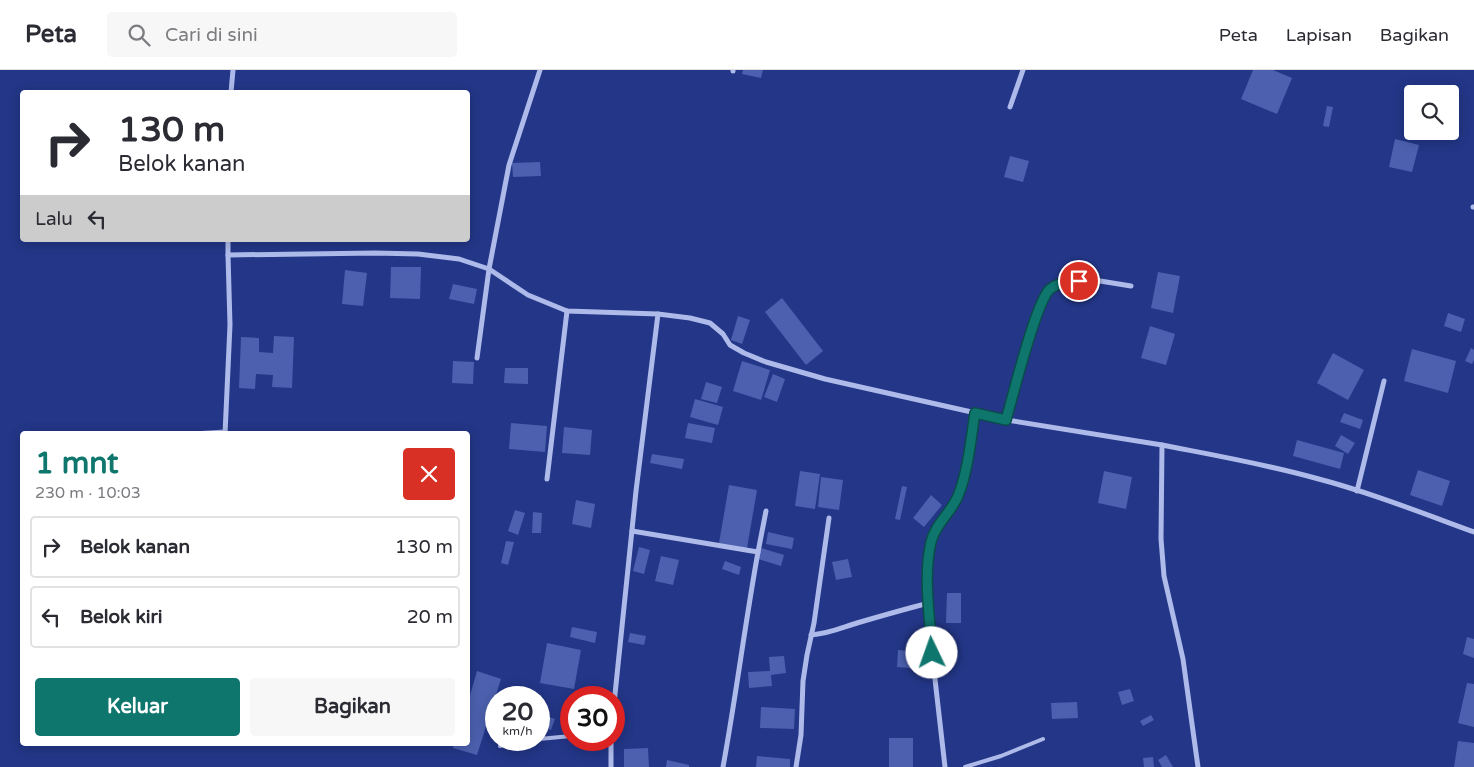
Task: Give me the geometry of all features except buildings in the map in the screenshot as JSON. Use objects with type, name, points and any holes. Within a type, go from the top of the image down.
[{"type":"street","points":[[231,90],[233,70]]},
{"type":"street","points":[[477,358],[489,269],[509,165],[540,70]]},
{"type":"street","points":[[1010,107],[1023,70]]},
{"type":"street","points":[[225,431],[230,325],[228,242]]},
{"type":"street","points":[[228,255],[325,252],[418,254],[459,259],[489,269],[528,295],[567,311],[658,314],[690,318],[710,323],[723,334],[730,345],[744,353],[766,362],[825,379],[1006,420],[1162,445],[1315,478],[1474,532]]},
{"type":"street","points":[[1006,420],[1034,323],[1042,301],[1050,289],[1064,281],[1094,280],[1131,286]]},
{"type":"street","points":[[547,479],[567,311]]},
{"type":"street","points":[[616,686],[636,491],[658,314]]},
{"type":"street","points":[[1357,491],[1384,381]]},
{"type":"street","points":[[945,767],[932,653],[927,582],[931,541],[936,528],[952,508],[962,485],[975,413]]},
{"type":"street","points":[[1162,445],[1161,538],[1164,576],[1183,659],[1198,767]]},
{"type":"street","points":[[723,767],[735,703],[747,615],[766,511]]},
{"type":"street","points":[[796,767],[801,735],[803,681],[829,518]]},
{"type":"street","points":[[632,532],[758,552]]},
{"type":"street","points":[[811,635],[841,629],[929,603]]},
{"type":"street","points":[[611,751],[611,767]]},
{"type":"lane","points":[[965,767],[1001,756],[1043,739]]},
{"type":"route","points":[[932,653],[927,582],[931,541],[936,528],[952,508],[962,485],[975,413],[1006,420],[1042,301],[1050,289],[1064,281],[1079,281]]}]
